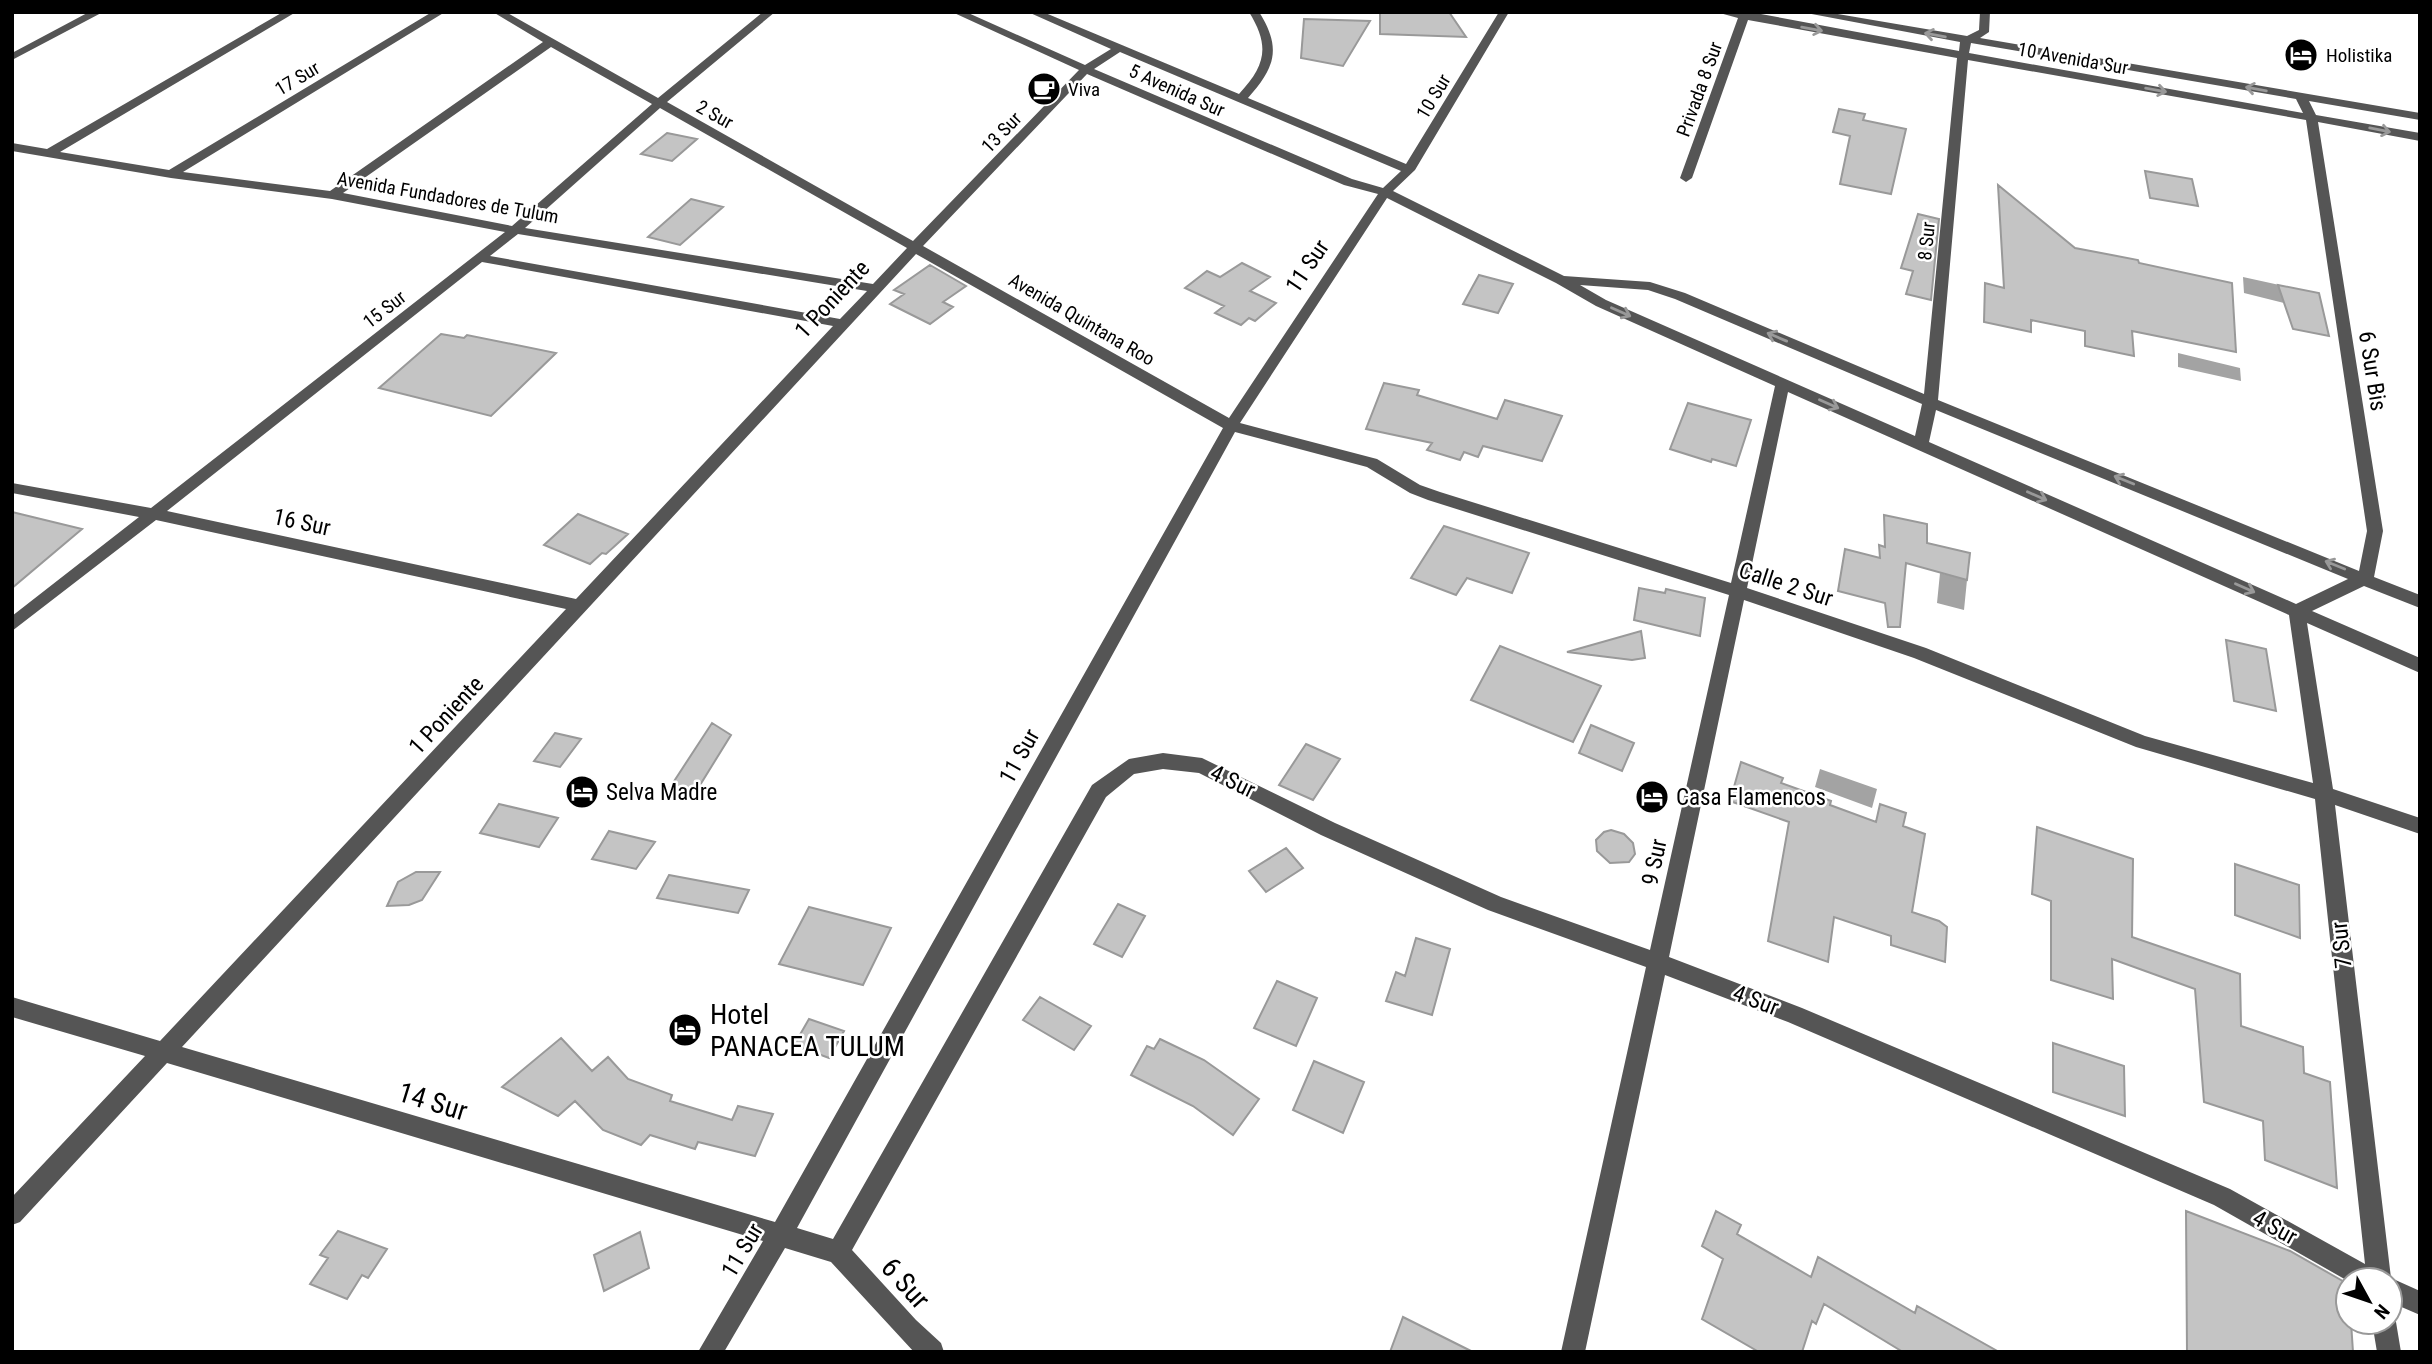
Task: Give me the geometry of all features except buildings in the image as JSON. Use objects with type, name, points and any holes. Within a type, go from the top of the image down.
[{"type":"street","points":[[12,57],[97,12]]},
{"type":"street","points":[[47,154],[291,12]]},
{"type":"street","name":"17 Sur","points":[[172,174],[440,12]]},
{"type":"street","name":"2 Sur","points":[[498,12],[915,247]]},
{"type":"street","name":"15 Sur","points":[[12,625],[515,230],[659,103],[770,12]]},
{"type":"street","name":"5 Avenida Sur","points":[[957,12],[1348,182],[1385,192],[1561,280],[1601,303],[2420,666]]},
{"type":"street","points":[[1033,12],[1409,170]]},
{"type":"street","points":[[1241,99],[1268,65],[1266,32],[1254,12]]},
{"type":"street","name":"10 Sur","points":[[1385,192],[1409,170],[1504,12]]},
{"type":"street","name":"10 Avenida Sur","points":[[1721,12],[1745,14],[1963,57],[2420,137]]},
{"type":"street","points":[[1806,12],[2420,117]]},
{"type":"street","points":[[1966,41],[1984,32],[1985,12]]},
{"type":"street","name":"Privada 8 Sur","points":[[1686,178],[1745,14]]},
{"type":"street","points":[[332,195],[552,41]]},
{"type":"street","name":"8 Sur","points":[[1921,445],[1930,402],[1966,41]]},
{"type":"street","name":"13 Sur","points":[[915,247],[1086,69],[1119,48]]},
{"type":"street","name":"6 Sur Bis","points":[[2301,97],[2312,116],[2375,531],[2366,578]]},
{"type":"street","name":"Avenida Fundadores de Tulum","points":[[12,147],[172,174],[332,195],[515,230],[876,288]]},
{"type":"street","name":"11 Sur","points":[[710,1352],[780,1235],[1231,426],[1385,192]]},
{"type":"street","name":"1 Poniente","points":[[12,1214],[915,247]]},
{"type":"street","name":"Avenida Quintana Roo","points":[[915,247],[1231,426]]},
{"type":"street","points":[[479,258],[843,324]]},
{"type":"street","points":[[1561,280],[1650,286],[2420,602]]},
{"type":"street","name":"9 Sur","points":[[1573,1352],[1783,383]]},
{"type":"street","name":"Calle 2 Sur","points":[[1231,426],[1372,463],[1415,489],[1434,496],[1737,591],[1965,670],[2142,742],[2324,794],[2420,826]]},
{"type":"street","name":"16 Sur","points":[[12,488],[154,514],[580,606]]},
{"type":"street","points":[[2297,611],[2366,578]]},
{"type":"street","name":"7 Sur","points":[[2297,611],[2324,794],[2376,1266]]},
{"type":"street","name":"4 Sur","points":[[838,1252],[1099,791],[1129,767],[1163,761],[1202,766],[1328,829],[1494,904],[1795,1015],[2222,1197],[2345,1266]]},
{"type":"street","name":"14 Sur","points":[[12,1007],[838,1252]]},
{"type":"street","name":"6 Sur","points":[[838,1252],[907,1329],[932,1352]]},
{"type":"shaded area","points":[[2243,277],[2284,286],[2284,303],[2244,293]]},
{"type":"shaded area","points":[[2178,353],[2240,368],[2241,381],[2178,367]]},
{"type":"shaded area","points":[[1940,573],[1967,580],[1964,610],[1937,603]]},
{"type":"shaded area","points":[[1820,769],[1877,789],[1872,808],[1815,787]]},
{"type":"place","name":"Holistika","points":[[2301,55]]},
{"type":"place","name":"Viva","points":[[1044,89]]},
{"type":"place","name":"Selva Madre","points":[[582,792]]},
{"type":"place","name":"Casa Flamencos","points":[[1652,797]]},
{"type":"place","name":"Hotel PANACEA TULUM","points":[[685,1030]]}]
